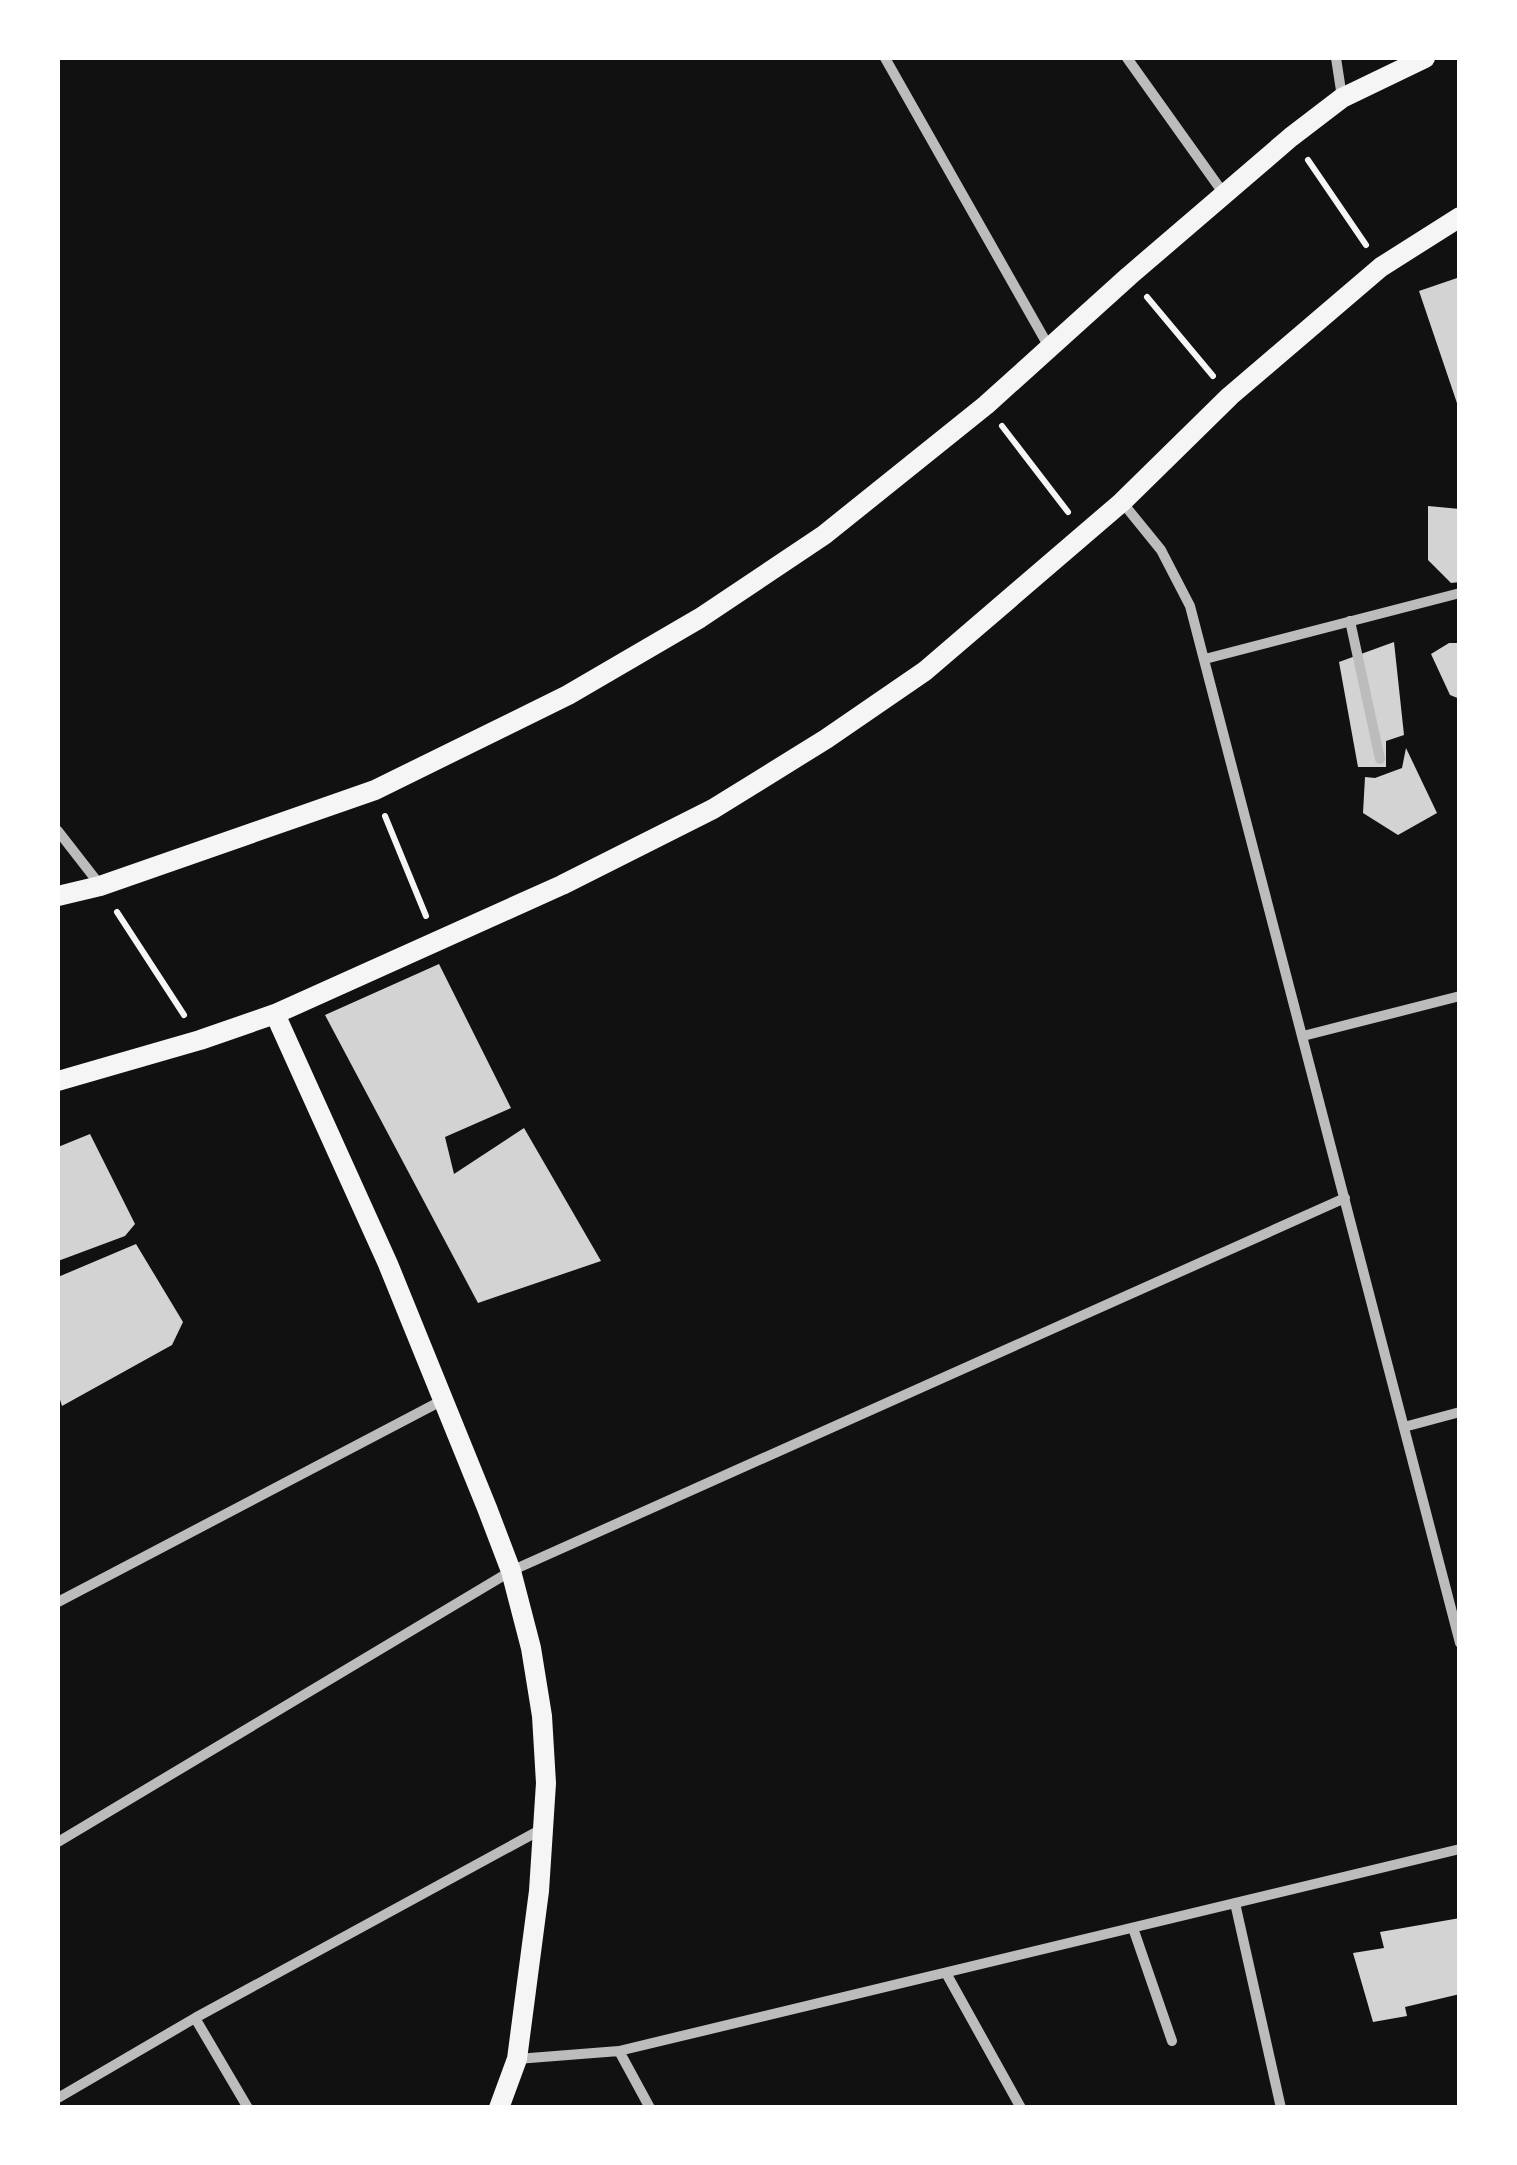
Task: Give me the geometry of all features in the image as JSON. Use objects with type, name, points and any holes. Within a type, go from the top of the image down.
[{"type":"main road","points":[[58,896],[100,886],[374,790],[568,696],[700,618],[824,535],[986,405],[1128,276],[1291,137],[1342,98],[1425,58]]},
{"type":"main road","points":[[58,1081],[275,1014],[562,885],[713,809],[926,671],[1122,502],[1230,396],[1380,266],[1460,217]]},
{"type":"main road","points":[[275,1014],[388,1264],[443,1400],[511,1571],[531,1648],[542,1716],[546,1783],[539,1891],[517,2059],[499,2108]]},
{"type":"street","points":[[884,58],[1050,348]]},
{"type":"street","points":[[1127,58],[1224,195]]},
{"type":"street","points":[[1336,58],[1342,98]]},
{"type":"street","points":[[1122,502],[1161,550],[1190,606],[1460,1642]]},
{"type":"street","points":[[1205,660],[1460,593]]},
{"type":"street","points":[[1350,622],[1380,759]]},
{"type":"street","points":[[58,831],[100,886]]},
{"type":"street","points":[[1303,1036],[1460,996]]},
{"type":"street","points":[[58,1842],[511,1571],[1345,1198]]},
{"type":"street","points":[[58,1602],[443,1400]]},
{"type":"street","points":[[1404,1427],[1460,1412]]},
{"type":"street","points":[[58,2098],[195,2018],[543,1828]]},
{"type":"street","points":[[517,2059],[619,2051],[1460,1849]]},
{"type":"street","points":[[1235,1903],[1281,2108]]},
{"type":"street","points":[[1133,1928],[1172,2041]]},
{"type":"street","points":[[946,1973],[1021,2108]]},
{"type":"street","points":[[195,2018],[248,2108]]},
{"type":"street","points":[[619,2051],[650,2108]]},
{"type":"path","points":[[1291,137],[1380,266]]},
{"type":"path","points":[[1128,276],[1230,396]]},
{"type":"path","points":[[986,405],[1084,532]]},
{"type":"path","points":[[374,790],[436,940]]},
{"type":"path","points":[[100,886],[200,1040]]},
{"type":"building","points":[[1460,277],[1460,409],[1459,409],[1419,291]]},
{"type":"building","points":[[1428,506],[1460,509],[1460,582],[1451,583],[1428,560]]},
{"type":"building","points":[[1394,642],[1404,735],[1386,741],[1386,767],[1358,767],[1339,662]]},
{"type":"building","points":[[1449,643],[1460,643],[1460,699],[1450,695],[1431,654]]},
{"type":"building","points":[[1406,748],[1437,813],[1398,835],[1363,813],[1365,777],[1375,778],[1402,768]]},
{"type":"building","points":[[439,964],[511,1108],[445,1137],[454,1174],[524,1128],[601,1261],[478,1303],[325,1015]]},
{"type":"building","points":[[90,1134],[135,1224],[125,1236],[58,1261],[58,1147]]},
{"type":"building","points":[[136,1244],[183,1322],[172,1345],[62,1406],[58,1393],[58,1277]]},
{"type":"building","points":[[1460,1918],[1460,1994],[1405,2007],[1407,2016],[1373,2022],[1353,1953],[1384,1948],[1380,1932]]}]
